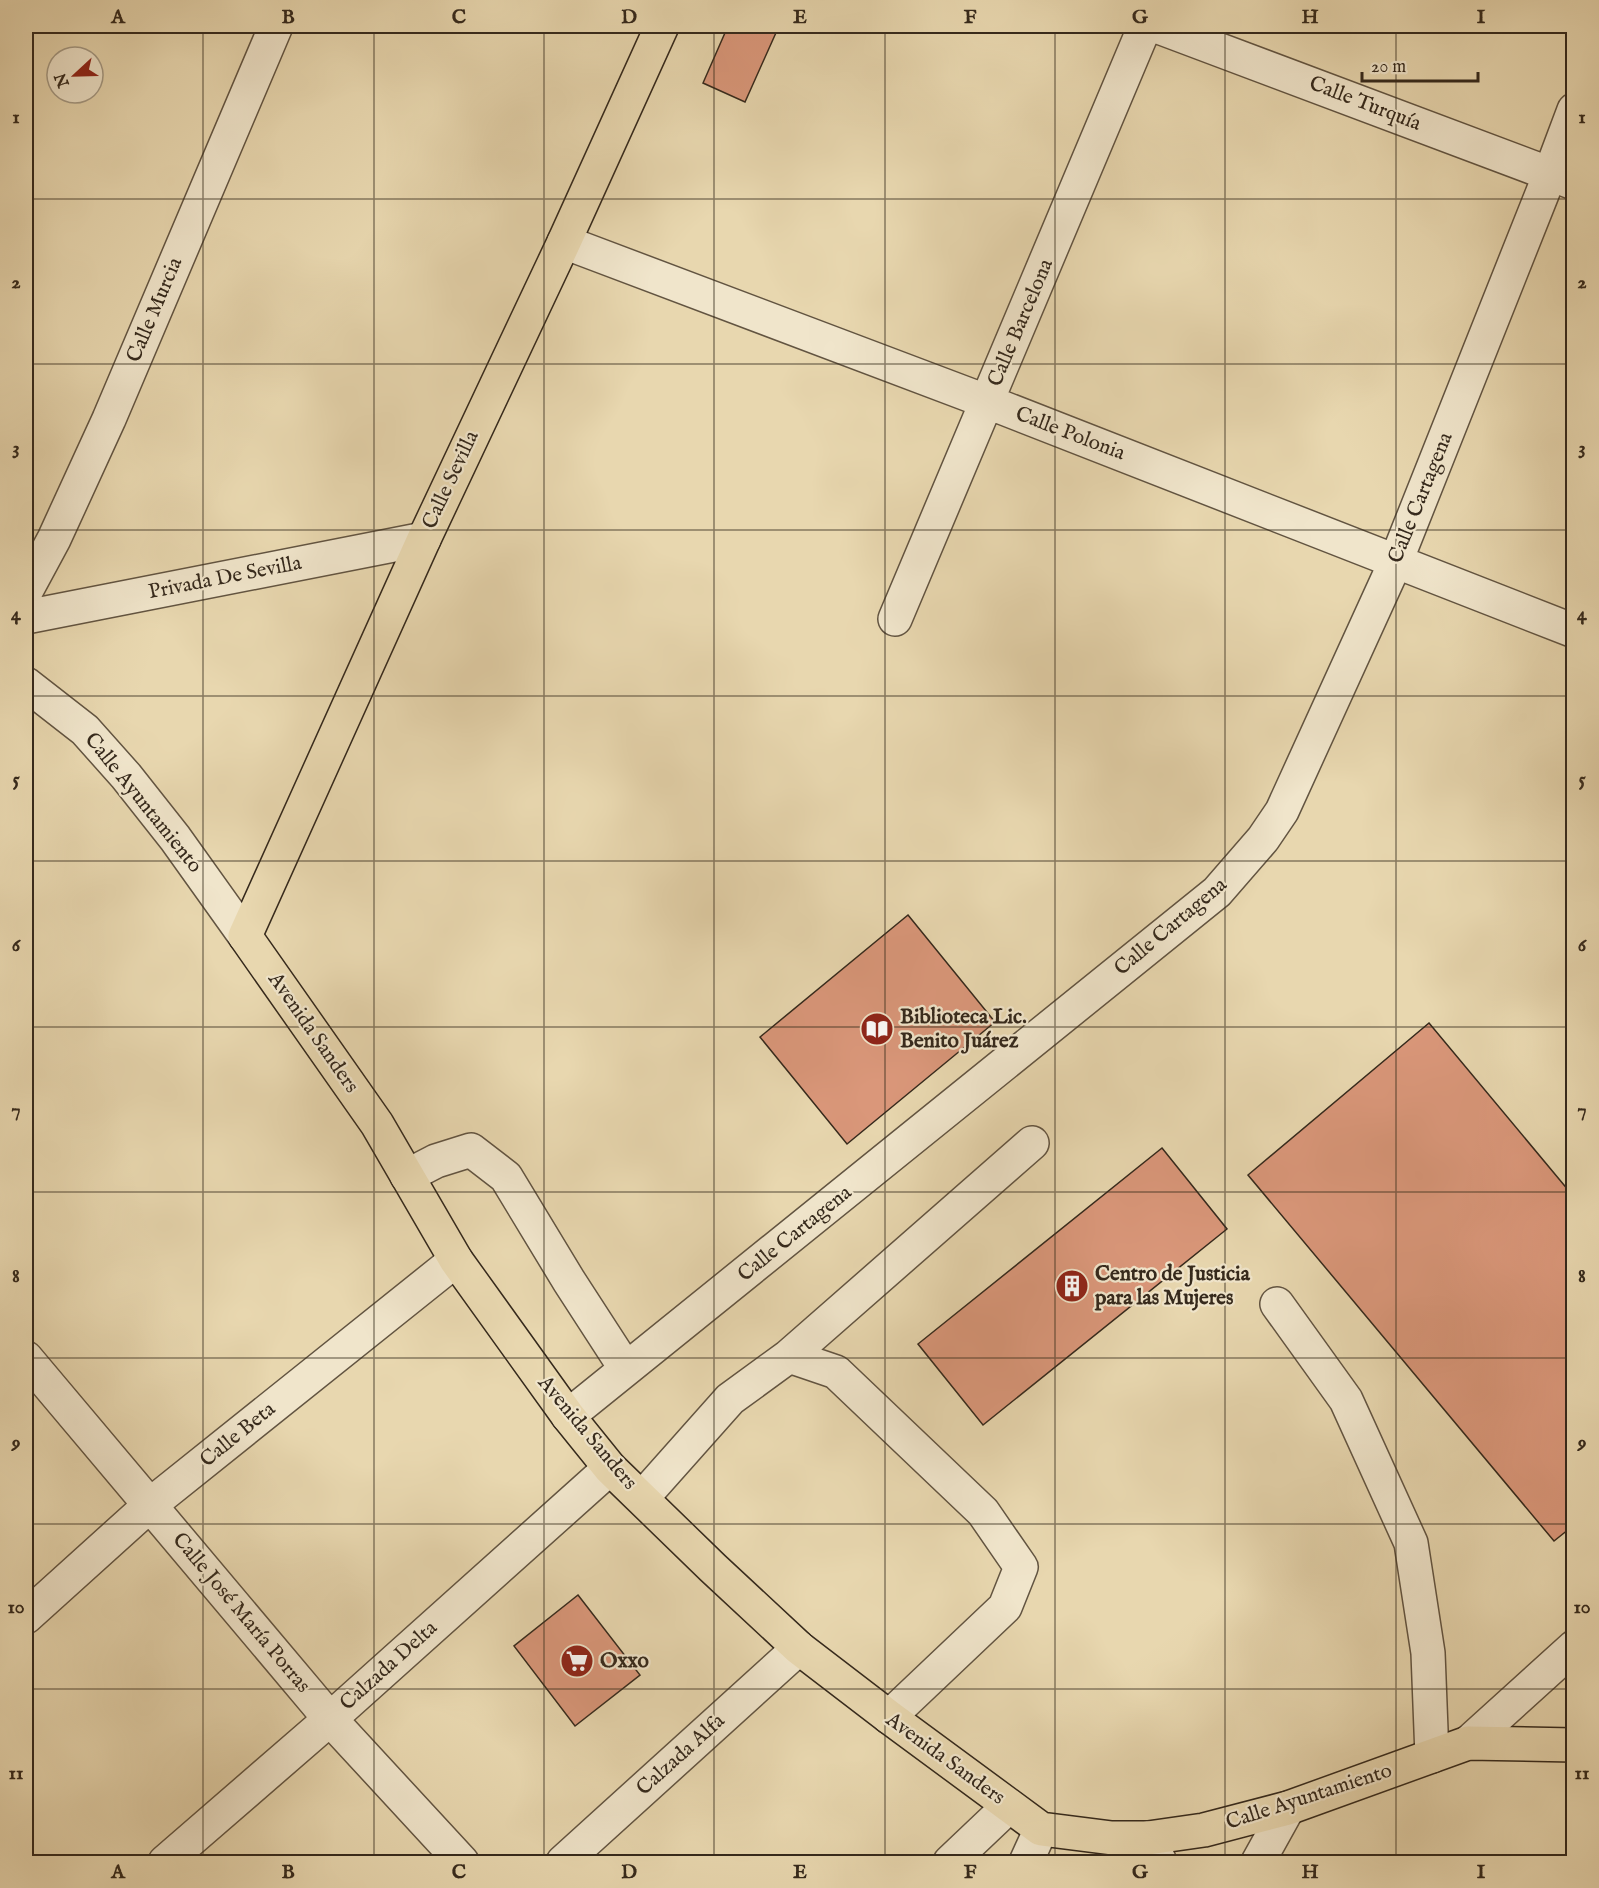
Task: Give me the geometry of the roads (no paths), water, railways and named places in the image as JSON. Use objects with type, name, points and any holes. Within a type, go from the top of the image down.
[{"type":"main road","name":"Calle Sevilla","points":[[245,936],[424,539],[564,242],[662,26]]},
{"type":"main road","name":"Avenida Sanders","points":[[245,936],[377,1124],[456,1260],[568,1416],[610,1468],[799,1648],[1041,1829]]},
{"type":"main road","name":"Calle Ayuntamiento","points":[[1041,1829],[1112,1838],[1154,1850],[1204,1830],[1288,1808],[1468,1743],[1574,1745]]},
{"type":"street","name":"Calle Murcia","points":[[26,591],[54,539],[114,408],[276,26]]},
{"type":"street","name":"Calle Barcelona","points":[[895,619],[1144,26]]},
{"type":"street","name":"Calle Turquía","points":[[1156,26],[1562,178]]},
{"type":"street","name":"Calle Cartagena","points":[[568,1416],[1217,892],[1263,839],[1282,811],[1396,561],[1562,178],[1574,110]]},
{"type":"street","name":"Calle Polonia","points":[[564,242],[988,402],[1574,631]]},
{"type":"street","name":"Privada De Sevilla","points":[[26,617],[424,539]]},
{"type":"street","name":"Calle Ayuntamiento","points":[[26,684],[85,730],[126,776],[175,838],[245,936]]},
{"type":"street","points":[[642,1498],[730,1399],[789,1356],[1032,1143]]},
{"type":"street","points":[[407,1176],[436,1161],[471,1150],[506,1177],[626,1369]]},
{"type":"street","name":"Calle Beta","points":[[26,1617],[150,1505],[456,1260]]},
{"type":"street","points":[[1277,1304],[1346,1400],[1411,1543],[1428,1653],[1432,1756]]},
{"type":"street","points":[[789,1356],[836,1372],[983,1512],[1021,1567],[1005,1607],[889,1717]]},
{"type":"street","name":"Calle José María Porras","points":[[26,1358],[330,1719],[462,1863]]},
{"type":"street","name":"Calzada Delta","points":[[165,1863],[330,1719],[610,1468]]},
{"type":"street","points":[[1468,1743],[1574,1647]]},
{"type":"street","name":"Calzada Alfa","points":[[563,1863],[799,1648]]},
{"type":"street","points":[[950,1863],[1009,1806]]},
{"type":"street","points":[[1258,1863],[1288,1808]]},
{"type":"street","points":[[1026,1863],[1041,1829]]},
{"type":"place","name":"Biblioteca Lic. Benito Juárez","points":[[877,1029]]},
{"type":"place","name":"Centro de Justicia para las Mujeres","points":[[1072,1286]]},
{"type":"place","name":"Oxxo","points":[[577,1661]]}]
